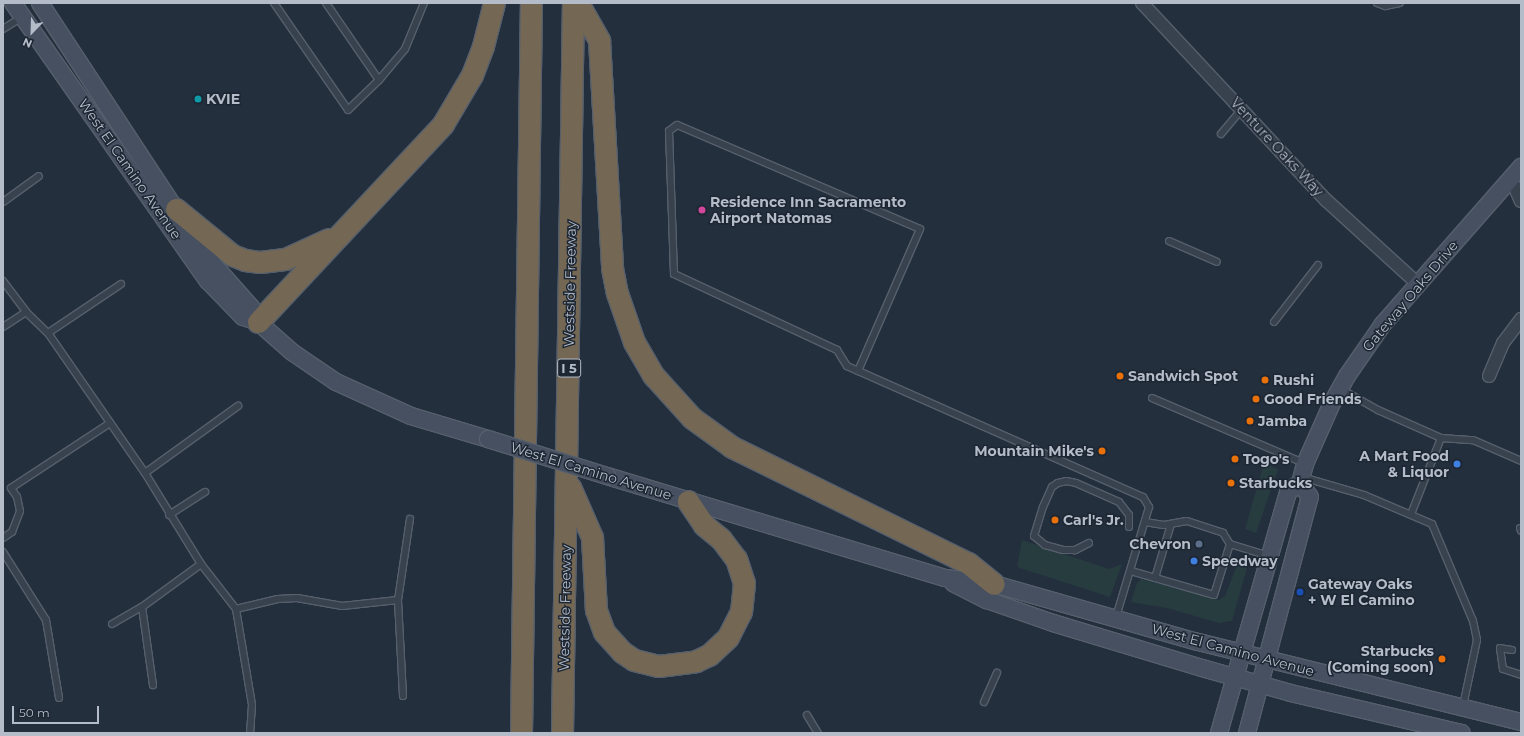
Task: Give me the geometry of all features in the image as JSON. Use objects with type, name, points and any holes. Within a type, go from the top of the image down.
[{"type":"highway","points":[[258,322],[337,235],[442,124],[472,75],[483,46],[494,3]]},
{"type":"highway","points":[[521,733],[531,3]]},
{"type":"highway","name":"Westside Freeway","points":[[562,733],[568,481],[573,3]]},
{"type":"highway","points":[[578,3],[599,40],[612,268],[617,293],[634,342],[654,376],[692,418],[732,447],[968,563],[994,584]]},
{"type":"highway","points":[[176,209],[232,255],[245,260],[260,262],[285,259],[337,235]]},
{"type":"highway","points":[[568,481],[592,537],[596,610],[600,622],[611,642],[622,652],[634,660],[658,666],[696,661],[714,650],[728,637],[736,625],[744,598],[742,577],[736,558],[721,539],[704,525],[688,501]]},
{"type":"main road","name":"West El Camino Avenue","points":[[13,3],[208,281],[243,317],[258,322],[292,352],[336,382],[411,416],[945,578],[994,584],[1266,660],[1521,722]]},
{"type":"main road","name":"West El Camino Avenue","points":[[40,3],[213,264],[251,307],[258,322]]},
{"type":"main road","name":"Gateway Oaks Drive","points":[[1218,733],[1268,556],[1288,492],[1302,475],[1340,388],[1383,324],[1518,176]]},
{"type":"main road","points":[[1247,733],[1310,497],[1302,475]]},
{"type":"main road","name":"West El Camino Avenue","points":[[945,578],[987,600],[1053,623],[1260,685],[1461,733]]},
{"type":"street","name":"Venture Oaks Way","points":[[1142,3],[1326,200],[1418,284]]},
{"type":"street","points":[[1518,176],[1521,201]]},
{"type":"street","points":[[1489,376],[1504,343],[1521,319]]},
{"type":"lane","points":[[274,3],[348,110],[379,80],[405,49],[424,3]]},
{"type":"lane","points":[[326,3],[379,80]]},
{"type":"lane","points":[[1377,3],[1385,6],[1400,3]]},
{"type":"lane","points":[[3,29],[22,16]]},
{"type":"lane","points":[[1221,134],[1242,109]]},
{"type":"lane","points":[[858,371],[920,229],[677,125],[669,131],[674,274],[837,350],[847,366],[858,371],[1143,497],[1149,507],[1116,617]]},
{"type":"lane","points":[[3,202],[39,176]]},
{"type":"lane","points":[[1169,240],[1217,262]]},
{"type":"lane","points":[[1274,322],[1318,265]]},
{"type":"lane","points":[[3,281],[26,312],[48,333],[145,473],[169,515],[201,564],[236,609],[252,705],[250,733]]},
{"type":"lane","points":[[48,333],[121,284]]},
{"type":"lane","points":[[3,328],[26,312]]},
{"type":"lane","points":[[1340,388],[1378,410],[1441,438],[1473,440],[1521,461]]},
{"type":"lane","points":[[1152,398],[1302,475],[1364,495],[1432,524],[1473,621],[1477,640],[1475,656],[1462,708]]},
{"type":"lane","points":[[145,473],[238,406]]},
{"type":"lane","points":[[3,538],[12,532],[20,511],[17,497],[11,488],[110,423]]},
{"type":"lane","points":[[1411,514],[1441,438]]},
{"type":"lane","points":[[1089,544],[1075,550],[1064,550],[1045,545],[1034,536],[1043,507],[1052,486],[1066,481],[1076,483],[1119,502],[1129,515],[1129,527]]},
{"type":"lane","points":[[169,515],[205,492]]},
{"type":"lane","points":[[403,696],[398,600],[410,519]]},
{"type":"lane","points":[[1145,522],[1171,524],[1187,521],[1223,533],[1230,544],[1268,556]]},
{"type":"lane","points":[[1155,578],[1171,524]]},
{"type":"lane","points":[[1131,571],[1214,595],[1230,544]]},
{"type":"lane","points":[[3,552],[46,620],[59,698]]},
{"type":"lane","points":[[112,624],[142,607],[201,564]]},
{"type":"lane","points":[[236,609],[278,599],[297,598],[342,606],[398,600]]},
{"type":"lane","points":[[142,607],[153,685]]},
{"type":"lane","points":[[1512,650],[1500,648],[1503,669],[1521,675]]},
{"type":"lane","points":[[984,702],[997,673]]},
{"type":"lane","points":[[807,715],[818,733]]},
{"type":"green space","points":[[1264,463],[1278,469],[1256,533],[1245,529]]},
{"type":"green space","points":[[1022,540],[1109,569],[1122,564],[1110,597],[1017,567]]},
{"type":"green space","points":[[1250,557],[1232,621],[1219,623],[1167,608],[1131,602],[1137,583],[1141,579],[1219,600],[1225,596],[1240,558]]},
{"type":"place","name":"KVIE","points":[[198,99]]},
{"type":"place","name":"Residence Inn Sacramento Airport Natomas","points":[[702,210]]},
{"type":"place","name":"Sandwich Spot","points":[[1120,376]]},
{"type":"place","name":"Rushi","points":[[1265,380]]},
{"type":"place","name":"Good Friends","points":[[1256,399]]},
{"type":"place","name":"Jamba","points":[[1250,421]]},
{"type":"place","name":"Mountain Mike's","points":[[1102,451]]},
{"type":"place","name":"Togo's","points":[[1235,459]]},
{"type":"place","name":"A Mart Food & Liquor","points":[[1457,464]]},
{"type":"place","name":"Starbucks","points":[[1231,483]]},
{"type":"place","name":"Carl's Jr.","points":[[1055,520]]},
{"type":"place","name":"Chevron","points":[[1199,544]]},
{"type":"place","name":"Speedway","points":[[1194,561]]},
{"type":"place","name":"Gateway Oaks + W El Camino","points":[[1300,592]]},
{"type":"place","name":"Starbucks (Coming soon)","points":[[1442,659]]}]
